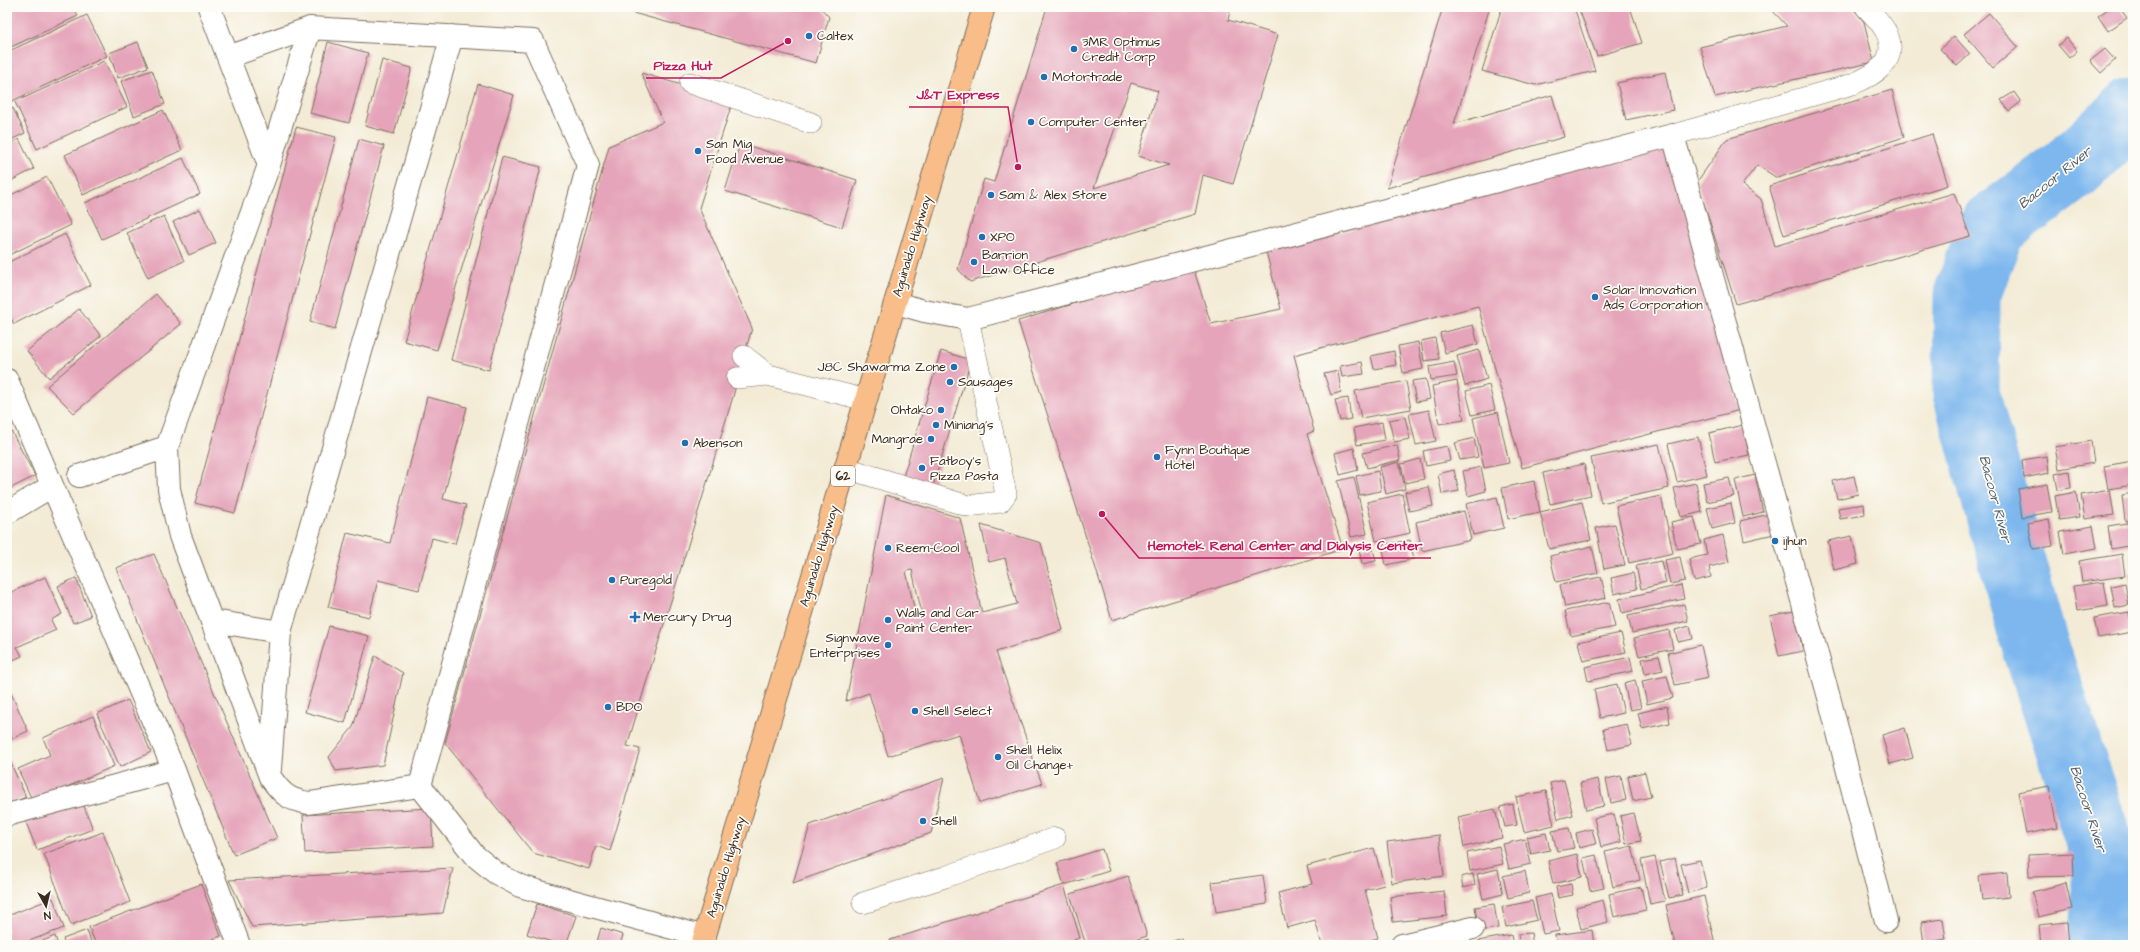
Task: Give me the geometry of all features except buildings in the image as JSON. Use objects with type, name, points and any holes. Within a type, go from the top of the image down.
[{"type":"highway","name":"Aguinaldo Highway","points":[[704,941],[984,7]]},
{"type":"street","points":[[209,7],[269,165]]},
{"type":"street","points":[[228,57],[310,28],[533,41],[588,165],[420,786]]},
{"type":"street","points":[[310,28],[269,165],[167,447],[169,489],[180,536],[270,777],[280,791],[293,801],[309,803],[420,786]]},
{"type":"street","points":[[270,777],[280,632],[452,36]]},
{"type":"street","points":[[896,303],[924,311],[968,319],[1673,135],[1830,701],[1886,921]]},
{"type":"street","points":[[7,380],[174,770],[239,945]]},
{"type":"street","points":[[79,476],[167,447]]},
{"type":"street","points":[[7,513],[52,486]]},
{"type":"street","points":[[213,621],[280,632]]},
{"type":"street","points":[[7,815],[174,770]]},
{"type":"street","points":[[420,786],[474,855],[502,876],[520,886],[704,941]]},
{"type":"street","points":[[1402,945],[1473,928]]},
{"type":"lane","points":[[1673,135],[1853,84],[1880,70],[1887,60],[1891,48],[1887,34],[1866,7]]},
{"type":"lane","points":[[690,83],[811,123]]},
{"type":"lane","points":[[846,468],[968,506],[1000,502],[1006,494],[968,319]]},
{"type":"lane","points":[[744,356],[768,375]]},
{"type":"lane","points":[[737,378],[768,375],[866,400]]},
{"type":"lane","points":[[863,903],[945,877],[1055,838]]},
{"type":"waterway","name":"Bacoor River","points":[[2102,945],[2106,864],[2032,635],[1966,393],[1967,295],[1992,227],[2074,166],[2133,111]]},
{"type":"place","name":"Caltex","points":[[809,36]]},
{"type":"place","name":"Pizza Hut","points":[[788,41]]},
{"type":"place","name":"3MR Optimus Credit Corp","points":[[1074,49]]},
{"type":"place","name":"Motortrade","points":[[1044,77]]},
{"type":"place","name":"Computer Center","points":[[1031,122]]},
{"type":"place","name":"San Mig Food Avenue","points":[[698,151]]},
{"type":"place","name":"J&T Express","points":[[1018,167]]},
{"type":"place","name":"Sam & Alex Store","points":[[991,195]]},
{"type":"place","name":"XPO","points":[[982,237]]},
{"type":"place","name":"Barrion Law Office","points":[[974,262]]},
{"type":"place","name":"Solar Innovation Ads Corporation","points":[[1595,297]]},
{"type":"place","name":"J8C Shawarma Zone","points":[[954,367]]},
{"type":"place","name":"Sausages","points":[[950,382]]},
{"type":"place","name":"Ohtako","points":[[941,410]]},
{"type":"place","name":"Miniang's","points":[[936,425]]},
{"type":"place","name":"Mangrae","points":[[931,439]]},
{"type":"place","name":"Abenson","points":[[685,443]]},
{"type":"place","name":"Fynn Boutique Hotel","points":[[1157,457]]},
{"type":"place","name":"Fatboy's Pizza Pasta","points":[[922,468]]},
{"type":"place","name":"Hemotek Renal Center and Dialysis Center","points":[[1102,514]]},
{"type":"place","name":"ijhun","points":[[1775,541]]},
{"type":"place","name":"Reem-Cool","points":[[888,548]]},
{"type":"place","name":"Puregold","points":[[612,580]]},
{"type":"place","name":"Mercury Drug","points":[[635,617]]},
{"type":"place","name":"Walls and Car Paint Center","points":[[888,620]]},
{"type":"place","name":"Signwave Enterprises","points":[[888,645]]},
{"type":"place","name":"BDO","points":[[608,707]]},
{"type":"place","name":"Shell Select","points":[[915,711]]},
{"type":"place","name":"Shell Helix Oil Change+","points":[[998,757]]},
{"type":"place","name":"Shell","points":[[923,821]]}]
